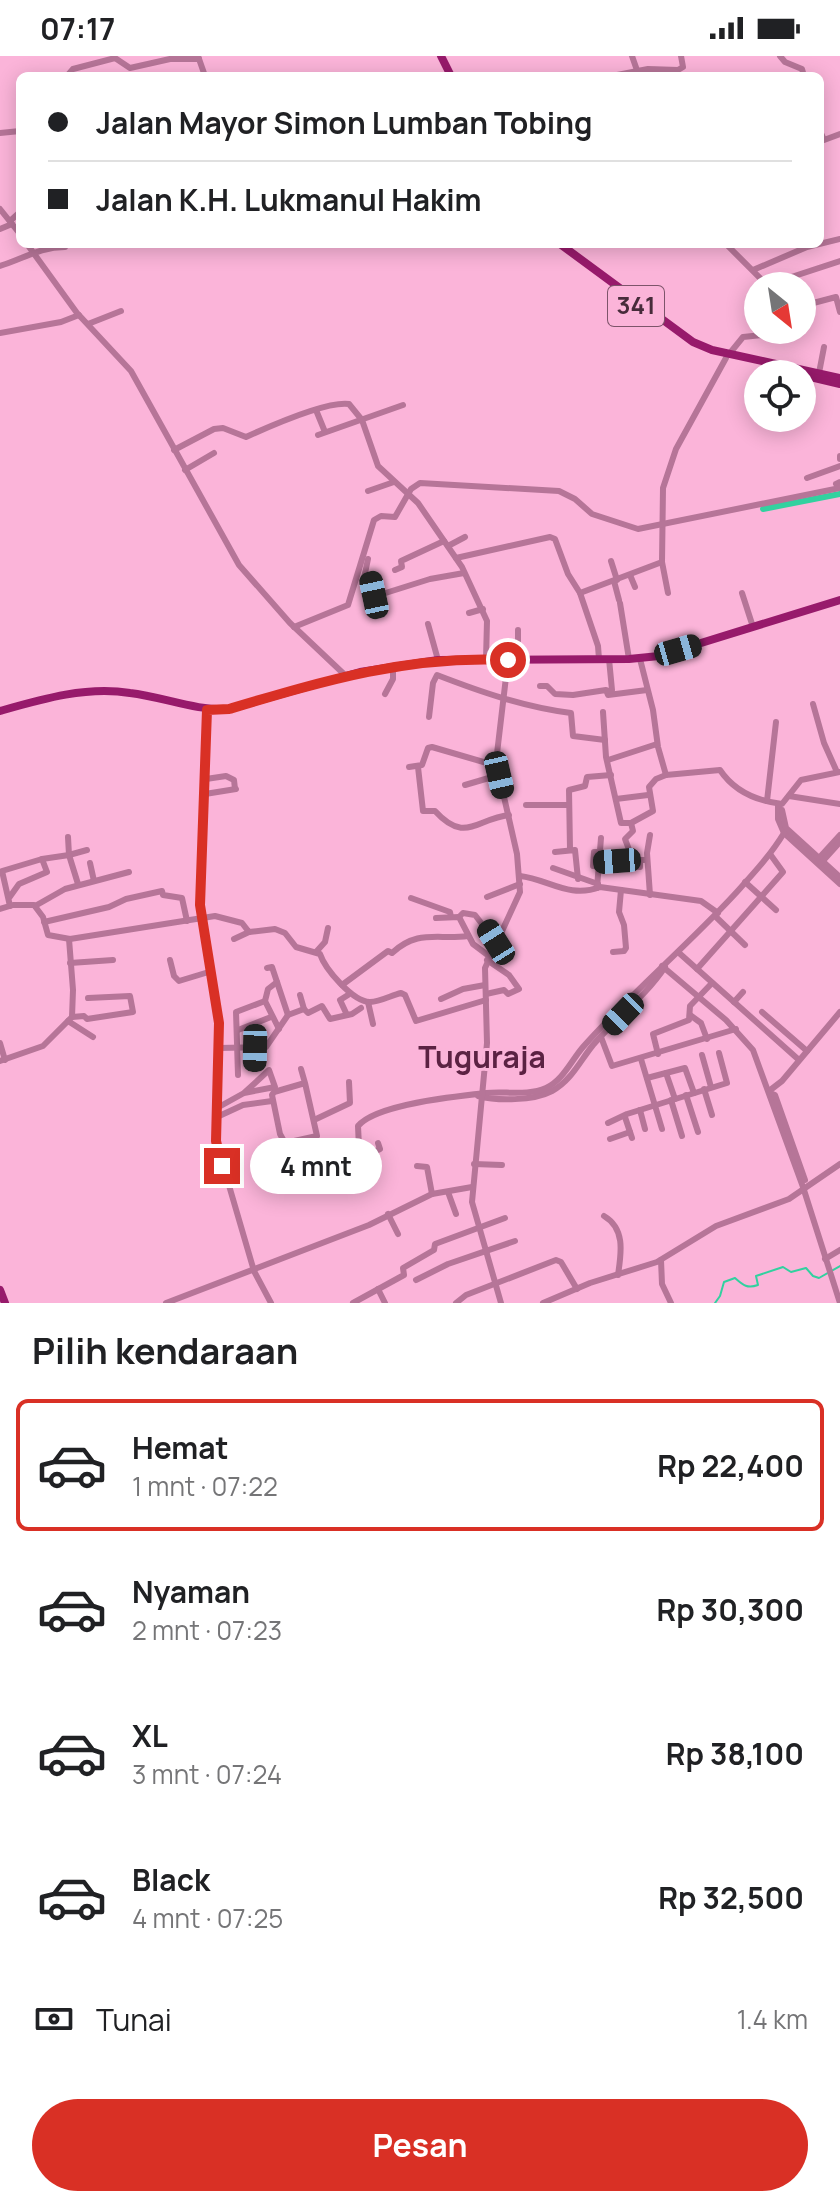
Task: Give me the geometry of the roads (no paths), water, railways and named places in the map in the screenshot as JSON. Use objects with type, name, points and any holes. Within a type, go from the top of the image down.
[{"type":"main road","name":"341","points":[[557,248],[660,320]]},
{"type":"main road","name":"341","points":[[565,248],[691,346],[711,355],[748,360]]},
{"type":"main road","name":"341","points":[[819,373],[840,381]]},
{"type":"main road","name":"341","points":[[816,376],[840,381]]},
{"type":"main road","points":[[0,711],[48,697],[110,691],[207,710],[229,709],[346,676],[438,660],[640,659],[659,656],[840,600]]},
{"type":"main road","points":[[0,1292],[5,1303]]},
{"type":"street","points":[[659,72],[680,70],[683,67],[681,56]]},
{"type":"street","points":[[780,56],[803,72]]},
{"type":"street","points":[[70,72],[115,58],[127,68],[170,59],[199,57]]},
{"type":"street","points":[[0,209],[16,229]]},
{"type":"street","points":[[0,229],[16,217]]},
{"type":"street","points":[[30,248],[79,315],[131,371],[239,565],[294,627],[346,676]]},
{"type":"street","points":[[0,266],[46,248]]},
{"type":"street","points":[[730,248],[753,270],[805,248]]},
{"type":"street","points":[[807,272],[840,261]]},
{"type":"street","points":[[816,302],[836,297],[840,312]]},
{"type":"street","points":[[88,324],[121,311]]},
{"type":"street","points":[[0,333],[61,322],[79,315]]},
{"type":"street","points":[[668,593],[662,562],[663,488],[676,449],[728,355],[744,337]]},
{"type":"street","points":[[819,373],[824,347]]},
{"type":"street","points":[[174,450],[214,429],[223,428],[246,437],[316,410],[340,403],[349,404],[362,420],[378,466],[418,503],[456,558],[483,609],[488,630],[486,659]]},
{"type":"street","points":[[316,410],[322,434],[403,405]]},
{"type":"street","points":[[185,470],[214,453]]},
{"type":"street","points":[[807,478],[840,466]]},
{"type":"street","points":[[368,491],[394,482]]},
{"type":"street","points":[[464,573],[376,596],[371,578],[364,578],[374,520],[381,516],[395,517],[420,483],[559,491],[575,499],[592,514],[629,527],[647,528],[839,485]]},
{"type":"street","points":[[395,570],[402,567],[402,560],[465,537]]},
{"type":"street","points":[[456,558],[550,537],[555,539],[568,574],[580,593],[598,646],[599,659]]},
{"type":"street","points":[[611,561],[629,659]]},
{"type":"street","points":[[580,593],[662,562]]},
{"type":"street","points":[[294,627],[348,605],[366,563]]},
{"type":"street","points":[[630,575],[635,587]]},
{"type":"street","points":[[742,593],[753,627]]},
{"type":"street","points":[[469,613],[483,609]]},
{"type":"street","points":[[428,624],[438,660]]},
{"type":"street","points":[[501,1303],[472,1209],[472,1187],[487,1043],[485,985],[488,958],[516,900],[520,880],[497,766],[504,699],[518,630]]},
{"type":"street","points":[[540,686],[547,686],[555,694],[612,690],[609,659]]},
{"type":"street","points":[[640,659],[666,775]]},
{"type":"street","points":[[385,694],[393,679],[393,666]]},
{"type":"street","points":[[429,717],[436,675],[504,699],[571,713],[573,736],[605,740]]},
{"type":"street","points":[[607,691],[608,695],[647,690]]},
{"type":"street","points":[[813,704],[824,743],[838,772],[801,780],[780,804],[779,824],[784,833],[840,877]]},
{"type":"street","points":[[207,710],[200,905],[219,1023],[218,1147],[254,1271],[271,1303]]},
{"type":"street","points":[[603,712],[608,760],[621,823],[631,823],[653,811],[648,795],[651,783],[666,775],[720,770],[733,786],[780,804]]},
{"type":"street","points":[[767,801],[776,722]]},
{"type":"street","points":[[644,733],[656,732]]},
{"type":"street","points":[[608,760],[657,744]]},
{"type":"street","points":[[409,767],[424,763],[428,748],[432,747],[497,766]]},
{"type":"street","points":[[418,767],[423,811],[435,811],[449,824],[462,829],[509,815]]},
{"type":"street","points":[[465,785],[499,775]]},
{"type":"street","points":[[578,879],[569,805],[570,789],[585,786],[587,777],[611,775]]},
{"type":"street","points":[[205,794],[237,789],[234,780],[226,776],[206,779]]},
{"type":"street","points":[[616,799],[648,795]]},
{"type":"street","points":[[789,796],[840,804]]},
{"type":"street","points":[[780,804],[786,828],[840,884]]},
{"type":"street","points":[[526,805],[569,805]]},
{"type":"street","points":[[631,823],[633,831],[625,841],[640,860],[650,895]]},
{"type":"street","points":[[378,1143],[380,1149],[368,1155],[359,1147],[358,1126],[371,1115],[423,1101],[528,1092],[550,1086],[716,914],[770,854],[784,833]]},
{"type":"street","points":[[597,861],[640,867],[650,835]]},
{"type":"street","points":[[820,861],[840,835]]},
{"type":"street","points":[[68,837],[69,855],[78,884]]},
{"type":"street","points":[[598,886],[597,861],[601,838]]},
{"type":"street","points":[[820,861],[840,842]]},
{"type":"street","points":[[9,902],[1,871],[87,850]]},
{"type":"street","points":[[555,852],[577,853]]},
{"type":"street","points":[[697,969],[784,871],[770,854]]},
{"type":"street","points":[[6,885],[19,884],[47,872],[42,859]]},
{"type":"street","points":[[90,863],[94,881]]},
{"type":"street","points":[[553,868],[598,886],[701,901],[745,945]]},
{"type":"street","points":[[9,902],[35,906],[78,884],[129,872]]},
{"type":"street","points":[[487,897],[520,880],[568,890],[586,891],[598,886]]},
{"type":"street","points":[[745,882],[776,910]]},
{"type":"street","points":[[0,909],[9,902],[19,884]]},
{"type":"street","points":[[613,952],[626,948],[624,925],[619,912],[621,890]]},
{"type":"street","points":[[44,922],[161,891],[164,895],[181,897],[186,907],[187,921]]},
{"type":"street","points":[[300,995],[308,1013],[320,1002],[330,1019],[347,1015],[365,1003],[401,993],[405,995],[416,1021],[504,990],[508,994],[519,989],[509,975],[478,949],[450,912],[411,898]]},
{"type":"street","points":[[35,906],[48,935],[69,939],[215,916],[242,923],[249,932]]},
{"type":"street","points":[[436,918],[455,917],[463,913],[475,915],[496,942]]},
{"type":"street","points":[[316,952],[325,942],[328,928]]},
{"type":"street","points":[[234,939],[249,932],[275,929],[285,933],[296,947],[316,952],[342,985],[365,1003],[373,1024]]},
{"type":"street","points":[[342,985],[407,941],[434,935],[468,936]]},
{"type":"street","points":[[69,939],[73,990],[70,1019]]},
{"type":"street","points":[[678,952],[799,1060]]},
{"type":"street","points":[[70,963],[113,960]]},
{"type":"street","points":[[170,960],[174,976],[179,981],[212,971]]},
{"type":"street","points":[[665,965],[736,1029],[753,1050],[805,1186],[840,1303]]},
{"type":"street","points":[[592,1042],[601,1037],[650,987],[665,965]]},
{"type":"street","points":[[273,967],[288,1015]]},
{"type":"street","points":[[277,982],[268,989],[265,1001],[279,1029]]},
{"type":"street","points":[[658,1054],[653,1034],[689,1020],[690,1006],[712,983]]},
{"type":"street","points":[[441,999],[463,989],[485,985]]},
{"type":"street","points":[[734,1002],[743,992]]},
{"type":"street","points":[[347,1015],[340,1000],[348,995]]},
{"type":"street","points":[[0,1043],[2,1061],[44,1045],[70,1019],[133,1012],[130,996],[88,998]]},
{"type":"street","points":[[238,1075],[236,1011],[265,1001]]},
{"type":"street","points":[[219,1055],[237,1048],[266,1047],[288,1015],[304,1009]]},
{"type":"street","points":[[762,1012],[807,1051]]},
{"type":"street","points":[[769,1092],[782,1081],[840,1012]]},
{"type":"street","points":[[690,1015],[701,1023],[707,1039]]},
{"type":"street","points":[[238,1030],[271,1017]]},
{"type":"street","points":[[70,1019],[93,1037]]},
{"type":"street","points":[[743,1036],[755,1021]]},
{"type":"street","points":[[601,1037],[612,1066],[736,1029]]},
{"type":"street","points":[[254,1066],[255,1048]]},
{"type":"street","points":[[608,1123],[728,1081],[719,1053]]},
{"type":"street","points":[[702,1055],[712,1115]]},
{"type":"street","points":[[641,1059],[662,1129]]},
{"type":"street","points":[[647,1078],[685,1068],[698,1132]]},
{"type":"street","points":[[301,1069],[305,1083],[314,1120],[317,1137],[285,1143],[281,1140],[272,1101],[274,1092],[305,1083]]},
{"type":"street","points":[[666,1073],[682,1136]]},
{"type":"street","points":[[314,1120],[350,1103],[349,1082]]},
{"type":"street","points":[[217,1108],[255,1087]]},
{"type":"street","points":[[217,1117],[243,1105],[272,1101]]},
{"type":"street","points":[[640,1110],[645,1129]]},
{"type":"street","points":[[610,1139],[631,1135],[625,1117]]},
{"type":"street","points":[[474,1164],[502,1165]]},
{"type":"street","points":[[543,1303],[661,1260],[716,1226],[789,1199],[840,1164]]},
{"type":"street","points":[[417,1166],[427,1167],[432,1194]]},
{"type":"street","points":[[166,1303],[369,1225],[432,1194],[472,1187]]},
{"type":"street","points":[[448,1192],[456,1214]]},
{"type":"street","points":[[388,1214],[398,1234]]},
{"type":"street","points":[[604,1216],[613,1223],[622,1243],[618,1275]]},
{"type":"street","points":[[358,1302],[404,1275],[403,1268],[434,1250],[435,1244],[505,1218]]},
{"type":"street","points":[[416,1280],[440,1267],[515,1241]]},
{"type":"street","points":[[825,1259],[840,1250]]},
{"type":"street","points":[[456,1303],[466,1295],[558,1260],[577,1289]]},
{"type":"street","points":[[661,1260],[662,1284],[671,1303]]},
{"type":"street","points":[[378,1289],[385,1303]]},
{"type":"street","points":[[369,1294],[373,1303]]},
{"type":"waterway","points":[[763,509],[840,494]]},
{"type":"waterway","points":[[715,1303],[724,1282],[735,1278],[751,1287],[758,1285],[756,1276],[783,1267],[791,1272],[806,1268],[819,1278],[840,1266]]},
{"type":"district","name":"Tuguraja","points":[[482,1058]]}]
